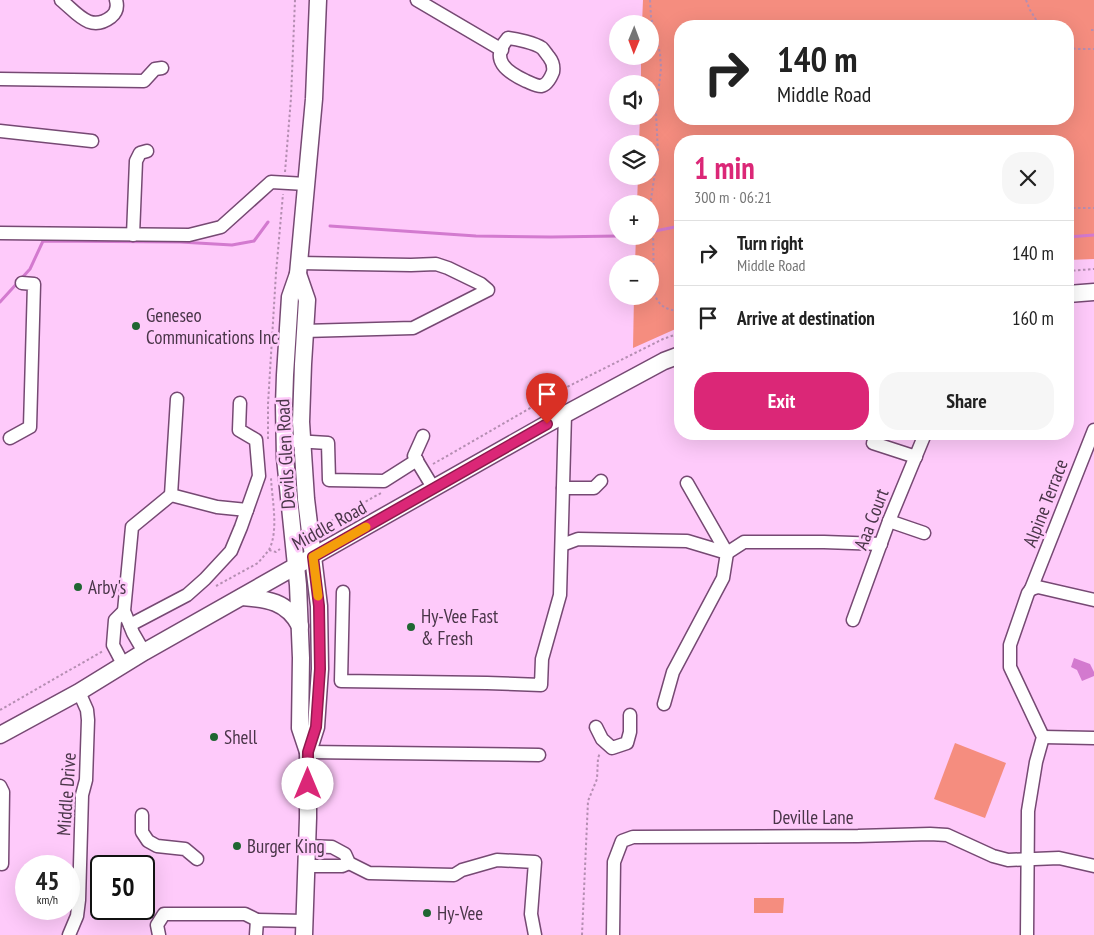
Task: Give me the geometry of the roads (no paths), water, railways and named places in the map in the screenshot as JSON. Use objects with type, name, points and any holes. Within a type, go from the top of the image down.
[{"type":"main road","name":"Devils Glen Road","points":[[305,928],[308,752],[316,727],[320,669],[319,606],[310,533],[293,441],[284,405],[290,297],[298,268],[314,99],[318,0]]},
{"type":"main road","name":"Devils Glen Road","points":[[298,268],[307,300],[301,395],[287,474],[298,585],[301,658],[300,728],[308,752]]},
{"type":"main road","points":[[1074,294],[1094,292]]},
{"type":"main road","name":"Middle Road","points":[[0,735],[79,692],[123,664],[565,414],[664,360],[674,357]]},
{"type":"main road","points":[[242,597],[274,602],[285,608],[300,626]]},
{"type":"street","points":[[61,0],[88,23],[97,24],[106,21],[114,14],[118,5],[116,0]]},
{"type":"street","points":[[417,0],[502,50]]},
{"type":"street","points":[[0,79],[144,80],[155,69],[162,68]]},
{"type":"street","points":[[0,131],[92,141]]},
{"type":"street","points":[[133,235],[136,160],[140,153],[147,152]]},
{"type":"street","points":[[0,233],[190,235],[221,227],[271,182],[306,184]]},
{"type":"street","points":[[298,268],[436,264],[480,284],[488,290],[413,328],[304,331]]},
{"type":"street","points":[[10,438],[30,427],[34,284],[22,284]]},
{"type":"street","points":[[144,652],[133,634],[124,611],[132,527],[171,495],[177,399]]},
{"type":"street","points":[[130,625],[187,595],[231,551],[259,476],[256,440],[239,430],[240,403]]},
{"type":"street","points":[[344,592],[341,681],[541,685],[542,659],[560,595],[565,414]]},
{"type":"street","name":"Alpine Terrace","points":[[1043,737],[1010,667],[1010,646],[1028,593],[1031,590],[1094,430]]},
{"type":"street","points":[[423,436],[414,456],[434,489]]},
{"type":"street","name":"Aaa Court","points":[[853,620],[889,521],[923,440]]},
{"type":"street","points":[[293,441],[328,443],[329,480],[384,481],[420,465]]},
{"type":"street","points":[[873,443],[916,457]]},
{"type":"street","points":[[563,488],[594,488],[601,481]]},
{"type":"street","points":[[664,704],[673,672],[723,578],[726,553],[687,483]]},
{"type":"street","points":[[171,495],[217,507],[247,510]]},
{"type":"street","points":[[889,521],[924,533]]},
{"type":"street","points":[[562,545],[578,540],[686,541],[726,553],[744,542],[881,544]]},
{"type":"street","points":[[1031,590],[1038,587],[1094,600]]},
{"type":"street","points":[[123,664],[113,645],[115,620],[124,611]]},
{"type":"street","name":"Middle Drive","points":[[69,935],[77,916],[79,900],[82,795],[86,780],[88,720],[87,710],[79,692]]},
{"type":"street","points":[[596,727],[602,739],[612,748],[627,743],[630,732],[630,715]]},
{"type":"street","points":[[1026,935],[1028,811],[1036,762],[1043,737],[1094,738]]},
{"type":"street","points":[[308,752],[539,755]]},
{"type":"street","points":[[0,786],[3,792],[2,864]]},
{"type":"street","points":[[142,815],[142,832],[148,841],[157,846],[185,849],[197,859]]},
{"type":"street","name":"Deville Lane","points":[[613,935],[614,862],[622,841],[633,837],[947,835],[993,856],[1008,860],[1059,858],[1094,866]]},
{"type":"street","points":[[307,846],[332,847],[345,854],[350,863],[370,873],[454,875],[462,870],[496,860],[535,862],[531,914],[535,935]]},
{"type":"street","points":[[306,866],[342,866],[350,863]]},
{"type":"street","points":[[159,935],[157,925],[164,914],[245,914],[257,920],[305,928]]},
{"type":"street","points":[[256,935],[257,920]]},
{"type":"waterway","points":[[0,302],[30,269],[43,241],[180,242],[232,245],[254,241],[268,222]]},
{"type":"waterway","points":[[330,226],[476,236],[609,236]]},
{"type":"waterway","points":[[659,230],[674,227]]},
{"type":"waterway","points":[[1074,237],[1094,235]]},
{"type":"place","name":"Geneseo Communications Inc","points":[[136,326]]},
{"type":"place","name":"Arby's","points":[[78,587]]},
{"type":"place","name":"Hy-Vee Fast & Fresh","points":[[411,627]]},
{"type":"place","name":"Shell","points":[[214,737]]},
{"type":"place","name":"Burger King","points":[[237,846]]},
{"type":"place","name":"Hy-Vee","points":[[427,913]]}]
